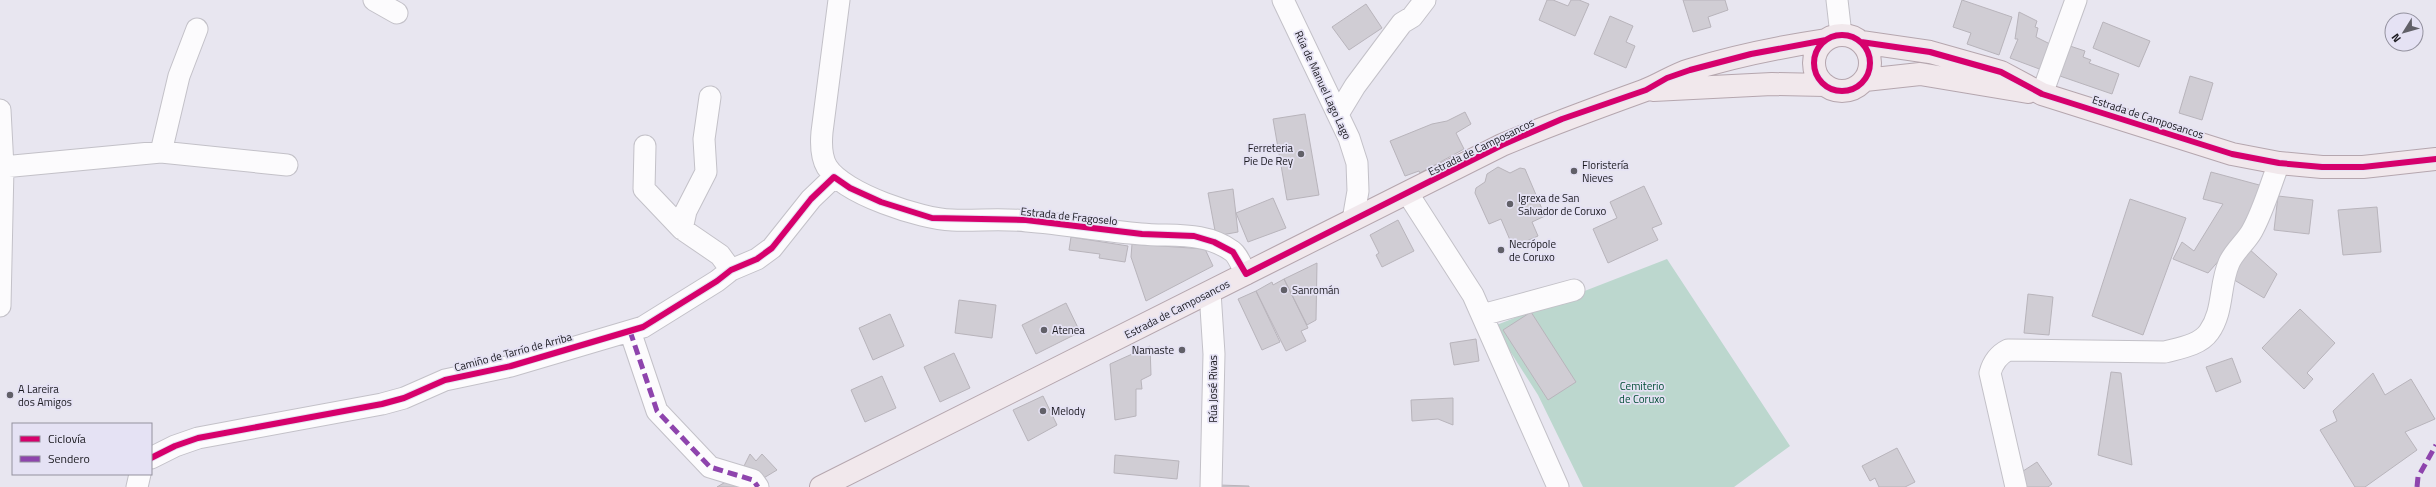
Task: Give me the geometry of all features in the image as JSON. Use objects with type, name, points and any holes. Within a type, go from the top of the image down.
[{"type":"main road","name":"Estrada de Camposancos","points":[[821,487],[1353,220],[1408,194],[1502,145],[1562,119],[1646,90],[1667,78],[1690,70],[1751,54],[1834,37],[1852,37],[1861,42],[1930,52],[2001,72],[2042,94],[2185,141],[2232,154],[2279,163],[2322,167],[2363,167],[2436,159]]},
{"type":"main road","points":[[1825,85],[1816,74],[1814,59],[1820,45],[1834,37]]},
{"type":"main road","points":[[1861,42],[1870,56],[1869,73],[1865,80]]},
{"type":"main road","name":"Estrada de Camposancos","points":[[1646,90],[1772,84],[1825,85],[1833,90],[1846,91],[1859,86],[1865,80],[1920,74],[1958,79],[1995,88],[2042,94]]},
{"type":"street","points":[[374,0],[397,13]]},
{"type":"street","name":"Estrada de Fragoselo","points":[[840,0],[821,148],[826,166],[834,177],[850,188],[881,202],[932,218],[1026,220],[1142,234],[1194,236],[1214,242],[1233,252],[1246,274]]},
{"type":"street","name":"Rúa de Manuel Lago Lago","points":[[1283,0],[1338,114],[1357,163],[1358,191],[1353,220]]},
{"type":"street","points":[[1338,114],[1355,86],[1402,23],[1412,17],[1425,0]]},
{"type":"street","points":[[1834,37],[1837,0]]},
{"type":"street","points":[[2042,94],[2076,0]]},
{"type":"street","points":[[161,152],[179,76],[197,29]]},
{"type":"street","points":[[682,229],[686,211],[706,172],[704,139],[710,97]]},
{"type":"street","points":[[0,110],[3,167],[0,306]]},
{"type":"street","points":[[645,146],[644,189],[682,229],[720,255],[731,270]]},
{"type":"street","points":[[3,167],[161,152],[287,165]]},
{"type":"street","points":[[2016,487],[1990,373],[1993,364],[2000,354],[2008,350],[2165,352],[2190,345],[2208,333],[2220,312],[2222,281],[2230,261],[2251,232],[2266,203],[2279,163]]},
{"type":"street","name":"Camiño de Tarrío de Arriba","points":[[152,458],[175,446],[198,438],[382,404],[404,398],[445,380],[510,366],[643,327],[717,281],[731,270],[757,259],[772,248],[812,199],[834,177]]},
{"type":"street","points":[[1408,194],[1473,295],[1558,487]]},
{"type":"street","points":[[1482,315],[1574,290]]},
{"type":"street","name":"Rúa José Rivas","points":[[1210,292],[1214,354],[1211,487]]},
{"type":"street","points":[[630,331],[657,411],[710,467],[753,480],[758,487]]},
{"type":"street","points":[[137,487],[140,475]]},
{"type":"green space","name":"Cemiterio de Coruxo","points":[[1667,259],[1790,446],[1734,487],[1583,487],[1538,395],[1494,326]]},
{"type":"building","points":[[1547,0],[1553,0],[1568,6],[1571,0],[1579,0],[1589,4],[1575,36],[1539,20]]},
{"type":"building","points":[[1683,0],[1725,0],[1728,10],[1708,17],[1711,27],[1693,32]]},
{"type":"building","points":[[1962,0],[2012,17],[1999,55],[1967,44],[1971,33],[1953,27]]},
{"type":"building","points":[[1366,4],[1382,28],[1349,50],[1332,27]]},
{"type":"building","points":[[2019,12],[2037,21],[2035,27],[2038,28],[2036,37],[2050,44],[2042,70],[2010,58],[2018,39],[2015,39]]},
{"type":"building","points":[[1610,16],[1633,26],[1626,42],[1635,46],[1626,68],[1594,54]]},
{"type":"building","points":[[2103,22],[2150,41],[2139,67],[2093,48]]},
{"type":"building","points":[[2067,45],[2085,51],[2083,57],[2091,60],[2089,63],[2119,74],[2112,94],[2057,75]]},
{"type":"building","points":[[2190,76],[2213,83],[2202,120],[2179,113]]},
{"type":"building","points":[[1465,112],[1471,124],[1456,133],[1464,149],[1420,173],[1419,171],[1405,176],[1390,141],[1432,124],[1447,121]]},
{"type":"building","points":[[1305,114],[1319,195],[1287,200],[1273,119]]},
{"type":"building","name":"Igrexa de San Salvador de Coruxo","points":[[1498,167],[1510,173],[1520,168],[1525,169],[1545,216],[1532,222],[1538,236],[1513,247],[1501,219],[1489,224],[1475,193],[1476,188],[1485,182],[1487,174]]},
{"type":"building","points":[[2211,172],[2263,186],[2237,240],[2208,273],[2173,259],[2182,242],[2194,251],[2223,204],[2203,199]]},
{"type":"building","points":[[1644,186],[1662,224],[1652,228],[1658,240],[1608,263],[1593,229],[1617,218],[1610,202]]},
{"type":"building","points":[[1233,189],[1238,232],[1216,236],[1208,193]]},
{"type":"building","points":[[2278,196],[2313,200],[2309,234],[2274,230]]},
{"type":"building","points":[[1273,198],[1286,228],[1248,242],[1236,213]]},
{"type":"building","points":[[2130,199],[2186,218],[2143,335],[2092,316]]},
{"type":"building","points":[[2377,207],[2381,252],[2343,255],[2338,210]]},
{"type":"building","points":[[1398,220],[1414,251],[1382,267],[1376,255],[1379,253],[1370,235]]},
{"type":"building","points":[[1071,237],[1128,246],[1125,262],[1099,258],[1100,254],[1069,250]]},
{"type":"building","points":[[1132,244],[1205,249],[1213,266],[1146,301],[1131,257]]},
{"type":"building","points":[[2248,248],[2277,274],[2264,298],[2231,278]]},
{"type":"building","points":[[1317,263],[1316,320],[1307,325],[1284,279]]},
{"type":"building","points":[[1284,279],[1308,328],[1301,331],[1306,341],[1286,351],[1256,291],[1272,282],[1273,285]]},
{"type":"building","points":[[1256,291],[1280,342],[1262,350],[1238,299]]},
{"type":"building","points":[[2028,294],[2053,297],[2049,335],[2024,333]]},
{"type":"building","points":[[959,300],[996,305],[992,338],[955,333]]},
{"type":"building","points":[[1066,303],[1080,332],[1036,354],[1022,325]]},
{"type":"building","points":[[2300,309],[2335,343],[2307,373],[2313,379],[2304,389],[2262,348]]},
{"type":"building","points":[[1531,312],[1576,382],[1548,400],[1503,330]]},
{"type":"building","points":[[890,314],[904,346],[873,360],[859,328]]},
{"type":"building","points":[[1476,339],[1479,361],[1454,365],[1450,343]]},
{"type":"building","points":[[1150,346],[1151,375],[1141,380],[1142,389],[1136,389],[1136,416],[1115,420],[1110,364]]},
{"type":"building","points":[[954,353],[970,388],[940,402],[924,367]]},
{"type":"building","points":[[2232,358],[2241,382],[2216,392],[2206,367]]},
{"type":"building","points":[[2111,372],[2121,373],[2132,465],[2098,455]]},
{"type":"building","points":[[2373,373],[2385,395],[2411,379],[2435,419],[2405,432],[2417,450],[2365,487],[2355,487],[2320,430],[2337,421],[2333,411]]},
{"type":"building","points":[[882,376],[896,408],[865,422],[851,390]]},
{"type":"building","points":[[1043,396],[1057,425],[1028,441],[1013,410]]},
{"type":"building","points":[[1453,398],[1453,425],[1438,419],[1412,421],[1411,400]]},
{"type":"building","points":[[1897,448],[1915,482],[1905,487],[1879,487],[1875,478],[1870,481],[1862,466]]},
{"type":"building","points":[[750,454],[756,461],[762,454],[777,470],[757,482],[743,468]]},
{"type":"building","points":[[1115,455],[1179,461],[1177,479],[1114,473]]},
{"type":"building","points":[[2037,462],[2052,484],[2048,487],[2025,487],[2017,475]]},
{"type":"building","points":[[734,477],[753,487],[717,487]]},
{"type":"building","points":[[1219,485],[1249,486],[1249,487],[1219,487]]},
{"type":"marked path","points":[[630,331],[657,411],[710,467],[753,480],[758,487]]},
{"type":"marked path","points":[[2417,487],[2418,477],[2436,445]]},
{"type":"cycle path","points":[[1842,35],[1853,37],[1862,43],[1868,52],[1870,63],[1868,74],[1862,83],[1853,89],[1842,91],[1831,89],[1822,83],[1816,74],[1814,63],[1816,52],[1822,43],[1831,37],[1842,35]]},
{"type":"cycle path","points":[[152,458],[175,446],[198,438],[382,404],[404,398],[445,380],[511,366],[643,327],[717,281],[731,270],[757,259],[772,248],[811,199],[834,177],[850,188],[881,202],[932,218],[1026,220],[1142,234],[1194,236],[1214,242],[1233,252],[1246,274],[1502,145],[1562,119],[1646,90],[1667,78],[1690,70],[1751,54],[1826,40]]},
{"type":"cycle path","points":[[1861,42],[1930,52],[2001,72],[2042,94],[2232,154],[2279,163],[2322,167],[2363,167],[2436,159]]},
{"type":"place","name":"Ferreteria Pie De Rey","points":[[1301,154]]},
{"type":"place","name":"Floristería Nieves","points":[[1574,171]]},
{"type":"place","name":"Igrexa de San Salvador de Coruxo","points":[[1510,204]]},
{"type":"place","name":"Necrópole de Coruxo","points":[[1501,250]]},
{"type":"place","name":"Sanromán","points":[[1284,290]]},
{"type":"place","name":"Atenea","points":[[1044,330]]},
{"type":"place","name":"Namaste","points":[[1182,350]]},
{"type":"place","name":"A Lareira dos Amigos","points":[[10,395]]},
{"type":"place","name":"Melody","points":[[1043,411]]}]
